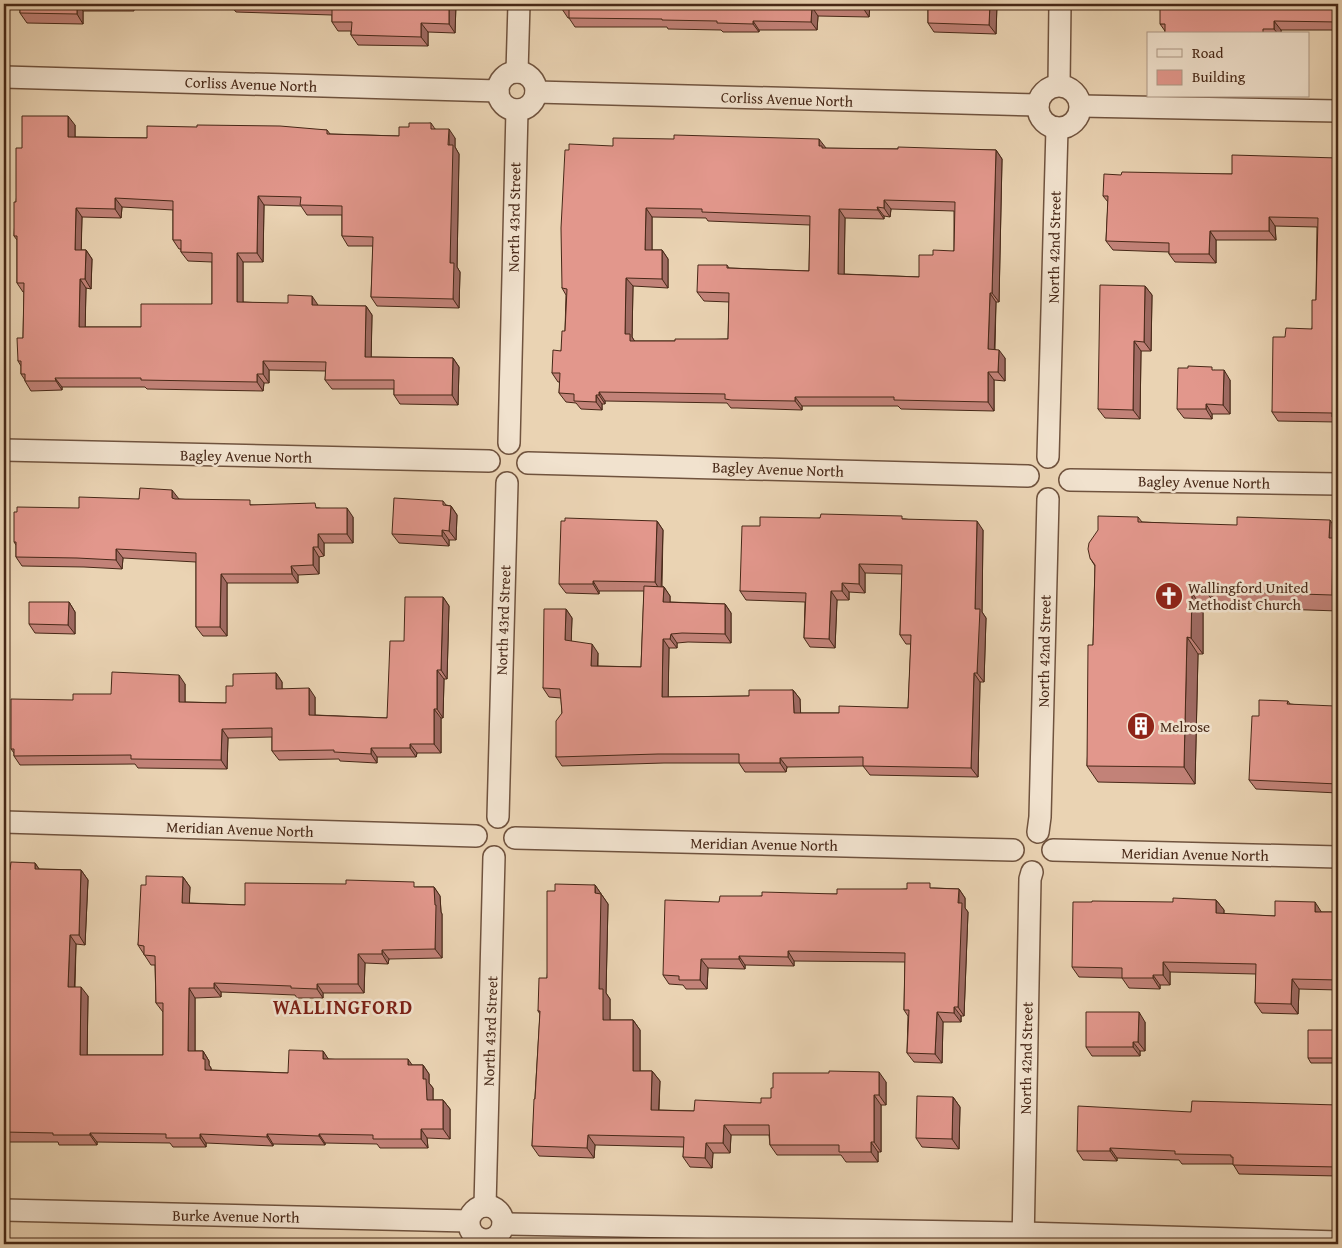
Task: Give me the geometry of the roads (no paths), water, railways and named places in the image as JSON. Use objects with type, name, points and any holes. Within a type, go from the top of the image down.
[{"type":"street","points":[[517,72],[519,4]]},
{"type":"street","points":[[1059,85],[1060,4]]},
{"type":"street","points":[[517,72],[526,74],[535,83],[534,101],[526,109],[516,110],[503,105],[498,91],[506,75],[517,72]]},
{"type":"street","name":"Corliss Avenue North","points":[[4,78],[498,91]]},
{"type":"street","points":[[1059,85],[1070,88],[1075,92],[1080,106],[1080,113],[1071,125],[1064,128],[1049,126],[1043,121],[1038,106],[1040,96],[1045,91],[1050,87],[1059,85]]},
{"type":"street","name":"Corliss Avenue North","points":[[536,92],[1038,106]]},
{"type":"street","points":[[1080,106],[1338,111]]},
{"type":"street","name":"North 43rd Street","points":[[509,443],[516,110]]},
{"type":"street","name":"North 42nd Street","points":[[1048,457],[1057,128]]},
{"type":"street","points":[[509,443],[522,448],[526,453],[528,463],[523,477],[518,481],[507,483],[498,481],[494,477],[490,471],[489,461],[496,447],[509,443]]},
{"type":"street","name":"Bagley Avenue North","points":[[4,450],[489,461]]},
{"type":"street","points":[[1048,457],[1065,464],[1070,480],[1067,490],[1063,494],[1048,500],[1033,492],[1029,486],[1028,476],[1032,465],[1038,460],[1048,457]]},
{"type":"street","name":"Bagley Avenue North","points":[[528,463],[1028,476]]},
{"type":"street","name":"Bagley Avenue North","points":[[1070,480],[1338,484]]},
{"type":"street","name":"North 43rd Street","points":[[498,818],[507,483]]},
{"type":"street","name":"North 42nd Street","points":[[1038,832],[1040,817],[1048,500]]},
{"type":"street","points":[[491,818],[498,818],[510,823],[515,838],[510,852],[494,857],[486,855],[481,851],[477,845],[476,836],[480,826],[485,821],[491,818]]},
{"type":"street","name":"Meridian Avenue North","points":[[4,822],[476,836]]},
{"type":"street","points":[[1028,832],[1038,832],[1047,839],[1053,850],[1046,867],[1040,871],[1032,872],[1022,869],[1017,865],[1013,850],[1017,839],[1022,835],[1028,832]]},
{"type":"street","name":"Meridian Avenue North","points":[[515,838],[1013,850]]},
{"type":"street","name":"Meridian Avenue North","points":[[1053,850],[1338,857]]},
{"type":"street","name":"North 43rd Street","points":[[485,1206],[494,857]]},
{"type":"street","name":"North 42nd Street","points":[[1023,1239],[1032,872]]},
{"type":"street","points":[[485,1206],[494,1207],[499,1211],[503,1224],[497,1236],[484,1242],[472,1235],[469,1230],[468,1221],[476,1208],[485,1206]]},
{"type":"street","name":"Burke Avenue North","points":[[4,1210],[468,1221]]},
{"type":"street","points":[[503,1224],[1023,1239],[1338,1242]]},
{"type":"place","name":"Wallingford United Methodist Church","points":[[1169,596]]},
{"type":"place","name":"Melrose","points":[[1141,726]]},
{"type":"district","name":"WALLINGFORD","points":[[343,1006]]}]
